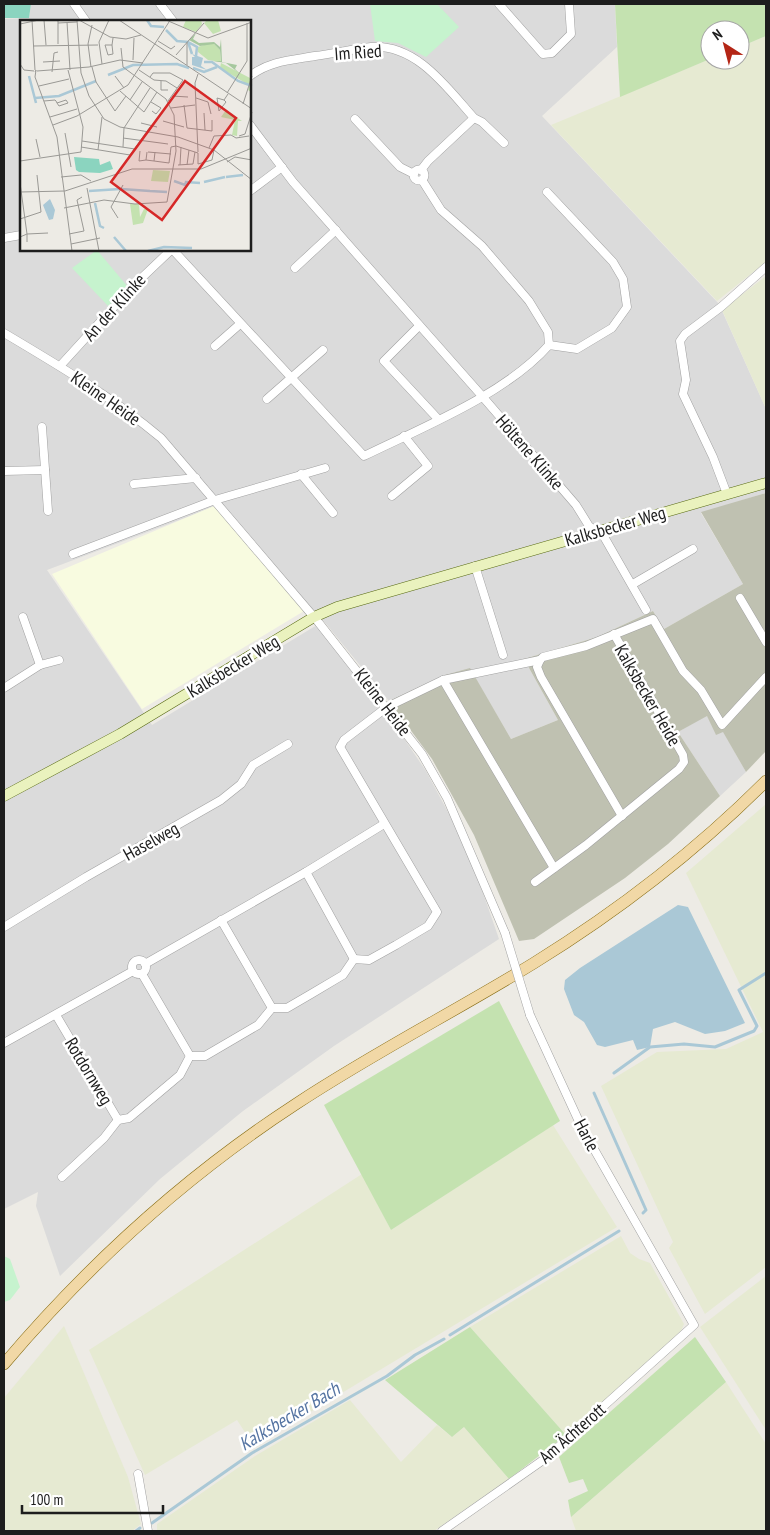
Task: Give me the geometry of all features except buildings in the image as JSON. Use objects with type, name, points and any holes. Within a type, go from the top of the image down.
[{"type":"main road","points":[[4,1364],[54,1308],[103,1258],[165,1203],[227,1153],[303,1100],[534,963],[620,906],[712,833],[766,781]]},
{"type":"street","points":[[74,4],[85,20]]},
{"type":"street","points":[[160,4],[172,20]]},
{"type":"street","points":[[498,4],[543,54],[552,53],[571,34],[569,4]]},
{"type":"street","name":"Im Ried","points":[[251,75],[279,62],[372,47],[397,51],[425,65],[474,118],[482,122],[504,143]]},
{"type":"street","points":[[414,174],[416,170],[421,170],[428,161],[474,118]]},
{"type":"street","points":[[355,119],[400,167],[414,174],[417,181],[422,180]]},
{"type":"street","name":"Höltene Klinke","points":[[251,126],[282,167],[336,230],[576,505],[589,526],[603,535],[633,584],[646,610]]},
{"type":"street","points":[[251,190],[282,167]]},
{"type":"street","points":[[421,170],[425,174],[422,180]]},
{"type":"street","points":[[422,180],[441,210],[482,246],[508,274],[548,332],[549,345],[538,358],[482,396]]},
{"type":"street","points":[[547,192],[613,262],[623,279],[627,308],[612,328],[577,349],[549,345]]},
{"type":"street","points":[[295,268],[336,230]]},
{"type":"street","points":[[4,238],[20,235]]},
{"type":"street","name":"An der Klinke","points":[[60,366],[130,288],[171,251]]},
{"type":"street","name":"An der Klinke","points":[[173,251],[364,456],[482,396]]},
{"type":"street","points":[[727,494],[713,456],[683,394],[686,380],[680,341],[685,334],[721,308],[766,268]]},
{"type":"street","points":[[215,346],[240,324]]},
{"type":"street","points":[[420,326],[384,361],[438,419]]},
{"type":"street","name":"Kleine Heide","points":[[4,333],[60,366],[135,416],[161,438],[314,617],[387,707],[422,754],[447,798],[505,933]]},
{"type":"street","points":[[267,399],[323,350]]},
{"type":"street","points":[[42,427],[48,511]]},
{"type":"street","points":[[392,496],[428,466],[404,436]]},
{"type":"street","points":[[73,554],[215,500],[325,468]]},
{"type":"street","points":[[4,471],[45,470]]},
{"type":"street","points":[[301,474],[333,513]]},
{"type":"street","points":[[134,484],[196,478]]},
{"type":"street","name":"Kalksbecker Weg","points":[[4,796],[120,734],[314,617],[337,607],[766,483]]},
{"type":"street","points":[[633,584],[693,549]]},
{"type":"street","points":[[475,566],[503,654]]},
{"type":"street","points":[[740,598],[766,642]]},
{"type":"street","points":[[23,617],[40,665]]},
{"type":"street","name":"Kalksbecker Heide","points":[[387,707],[443,680],[540,660],[543,657],[586,646],[653,619],[683,671],[701,690],[722,725],[766,677]]},
{"type":"street","name":"Kalksbecker Heide","points":[[534,882],[622,816],[679,769],[684,762],[683,755],[614,634]]},
{"type":"street","points":[[4,688],[40,665],[59,660]]},
{"type":"street","points":[[540,660],[537,667],[541,677],[622,816]]},
{"type":"street","points":[[443,680],[554,868]]},
{"type":"street","points":[[354,959],[369,960],[396,945],[428,926],[437,912],[340,747],[344,740],[387,707]]},
{"type":"street","name":"Haselweg","points":[[4,927],[221,800],[242,784],[252,765],[288,744]]},
{"type":"street","points":[[145,964],[306,872],[384,824]]},
{"type":"street","points":[[306,872],[354,959]]},
{"type":"street","points":[[221,920],[272,1008]]},
{"type":"street","name":"Harle","points":[[505,933],[530,1015],[582,1128],[694,1325]]},
{"type":"street","points":[[272,1008],[287,1008],[343,975],[354,959]]},
{"type":"street","points":[[133,971],[132,967],[136,961],[142,961],[145,964]]},
{"type":"street","points":[[142,974],[146,969],[145,964]]},
{"type":"street","points":[[133,971],[136,974],[142,974]]},
{"type":"street","points":[[4,1043],[133,971]]},
{"type":"street","points":[[142,974],[190,1056],[205,1056],[258,1025],[272,1008]]},
{"type":"street","name":"Rotdornweg","points":[[56,1015],[118,1120],[129,1118],[180,1075],[190,1056]]},
{"type":"street","points":[[62,1177],[104,1138],[118,1120]]},
{"type":"street","name":"Am Ächterott","points":[[442,1531],[546,1458],[694,1325]]},
{"type":"street","points":[[138,1474],[148,1531]]},
{"type":"shaded area","points":[[31,4],[615,4],[617,47],[542,116],[719,304],[766,409],[766,493],[701,513],[743,584],[664,629],[653,611],[597,637],[524,659],[558,720],[511,739],[470,669],[445,675],[389,701],[327,625],[219,505],[47,570],[152,725],[317,625],[390,718],[426,771],[457,829],[481,887],[499,939],[334,1046],[243,1111],[160,1179],[60,1276],[36,1206],[38,1192],[4,1209],[4,19],[29,18]]},
{"type":"shaded area","points":[[766,36],[766,262],[717,301],[551,125],[700,63],[700,70],[750,70],[750,43]]},
{"type":"shaded area","points":[[766,276],[766,409],[722,310]]},
{"type":"shaded area","points":[[766,493],[766,751],[746,772],[723,732],[716,735],[707,716],[678,732],[720,796],[668,844],[625,878],[534,939],[519,941],[474,835],[432,759],[389,701],[445,675],[470,668],[511,739],[558,720],[524,659],[597,637],[653,611],[664,629],[743,584],[701,512]]},
{"type":"shaded area","points":[[214,506],[304,611],[142,709],[52,574]]},
{"type":"shaded area","points":[[707,715],[716,734],[723,731],[746,772],[720,796],[678,732]]},
{"type":"shaded area","points":[[766,804],[766,1267],[705,1314],[669,1248],[673,1242],[601,1086],[657,1052],[726,1049],[763,1032],[686,873]]},
{"type":"shaded area","points":[[553,1125],[617,1227],[254,1446],[237,1420],[145,1475],[89,1350],[362,1174],[391,1230]]},
{"type":"shaded area","points":[[621,1236],[630,1253],[650,1263],[684,1324],[681,1331],[566,1435],[470,1327]]},
{"type":"shaded area","points":[[766,1276],[766,1430],[700,1327]]},
{"type":"shaded area","points":[[64,1326],[128,1477],[141,1524],[132,1531],[4,1531],[4,1398]]},
{"type":"shaded area","points":[[726,1382],[766,1444],[766,1531],[576,1531],[571,1517]]},
{"type":"shaded area","points":[[350,1400],[401,1462],[437,1425],[452,1437],[464,1427],[509,1479],[434,1531],[157,1531],[157,1524],[255,1456]]},
{"type":"green space","points":[[4,4],[31,4],[29,18],[4,18]]},
{"type":"green space","points":[[370,4],[437,4],[459,27],[426,57],[398,43],[375,41]]},
{"type":"green space","points":[[615,4],[766,4],[766,36],[750,43],[750,20],[700,20],[700,63],[620,97]]},
{"type":"green space","points":[[98,251],[128,287],[109,307],[72,268]]},
{"type":"green space","points":[[499,1001],[560,1121],[391,1230],[324,1105]]},
{"type":"green space","points":[[4,1256],[10,1259],[20,1287],[10,1300],[4,1302]]},
{"type":"green space","points":[[470,1327],[566,1435],[509,1479],[464,1427],[452,1437],[385,1380]]},
{"type":"green space","points":[[695,1337],[726,1382],[571,1517],[568,1500],[588,1491],[583,1479],[569,1483],[559,1457]]},
{"type":"water","points":[[678,905],[688,907],[745,1023],[725,1031],[705,1034],[675,1022],[653,1029],[650,1047],[637,1050],[633,1040],[605,1047],[597,1045],[584,1022],[574,1015],[564,989],[565,980],[580,968]]},
{"type":"waterway","name":"Kalksbecker Bach","points":[[614,1073],[650,1047],[684,1044],[715,1047],[754,1031],[757,1026],[739,990],[766,973]]},
{"type":"waterway","name":"Kalksbecker Bach","points":[[594,1093],[646,1210],[643,1213]]},
{"type":"waterway","name":"Kalksbecker Bach","points":[[450,1335],[619,1231]]},
{"type":"waterway","name":"Kalksbecker Bach","points":[[152,1523],[252,1453],[387,1376],[415,1355],[444,1339]]},
{"type":"waterway","name":"Kalksbecker Bach","points":[[136,1531],[140,1528]]}]
